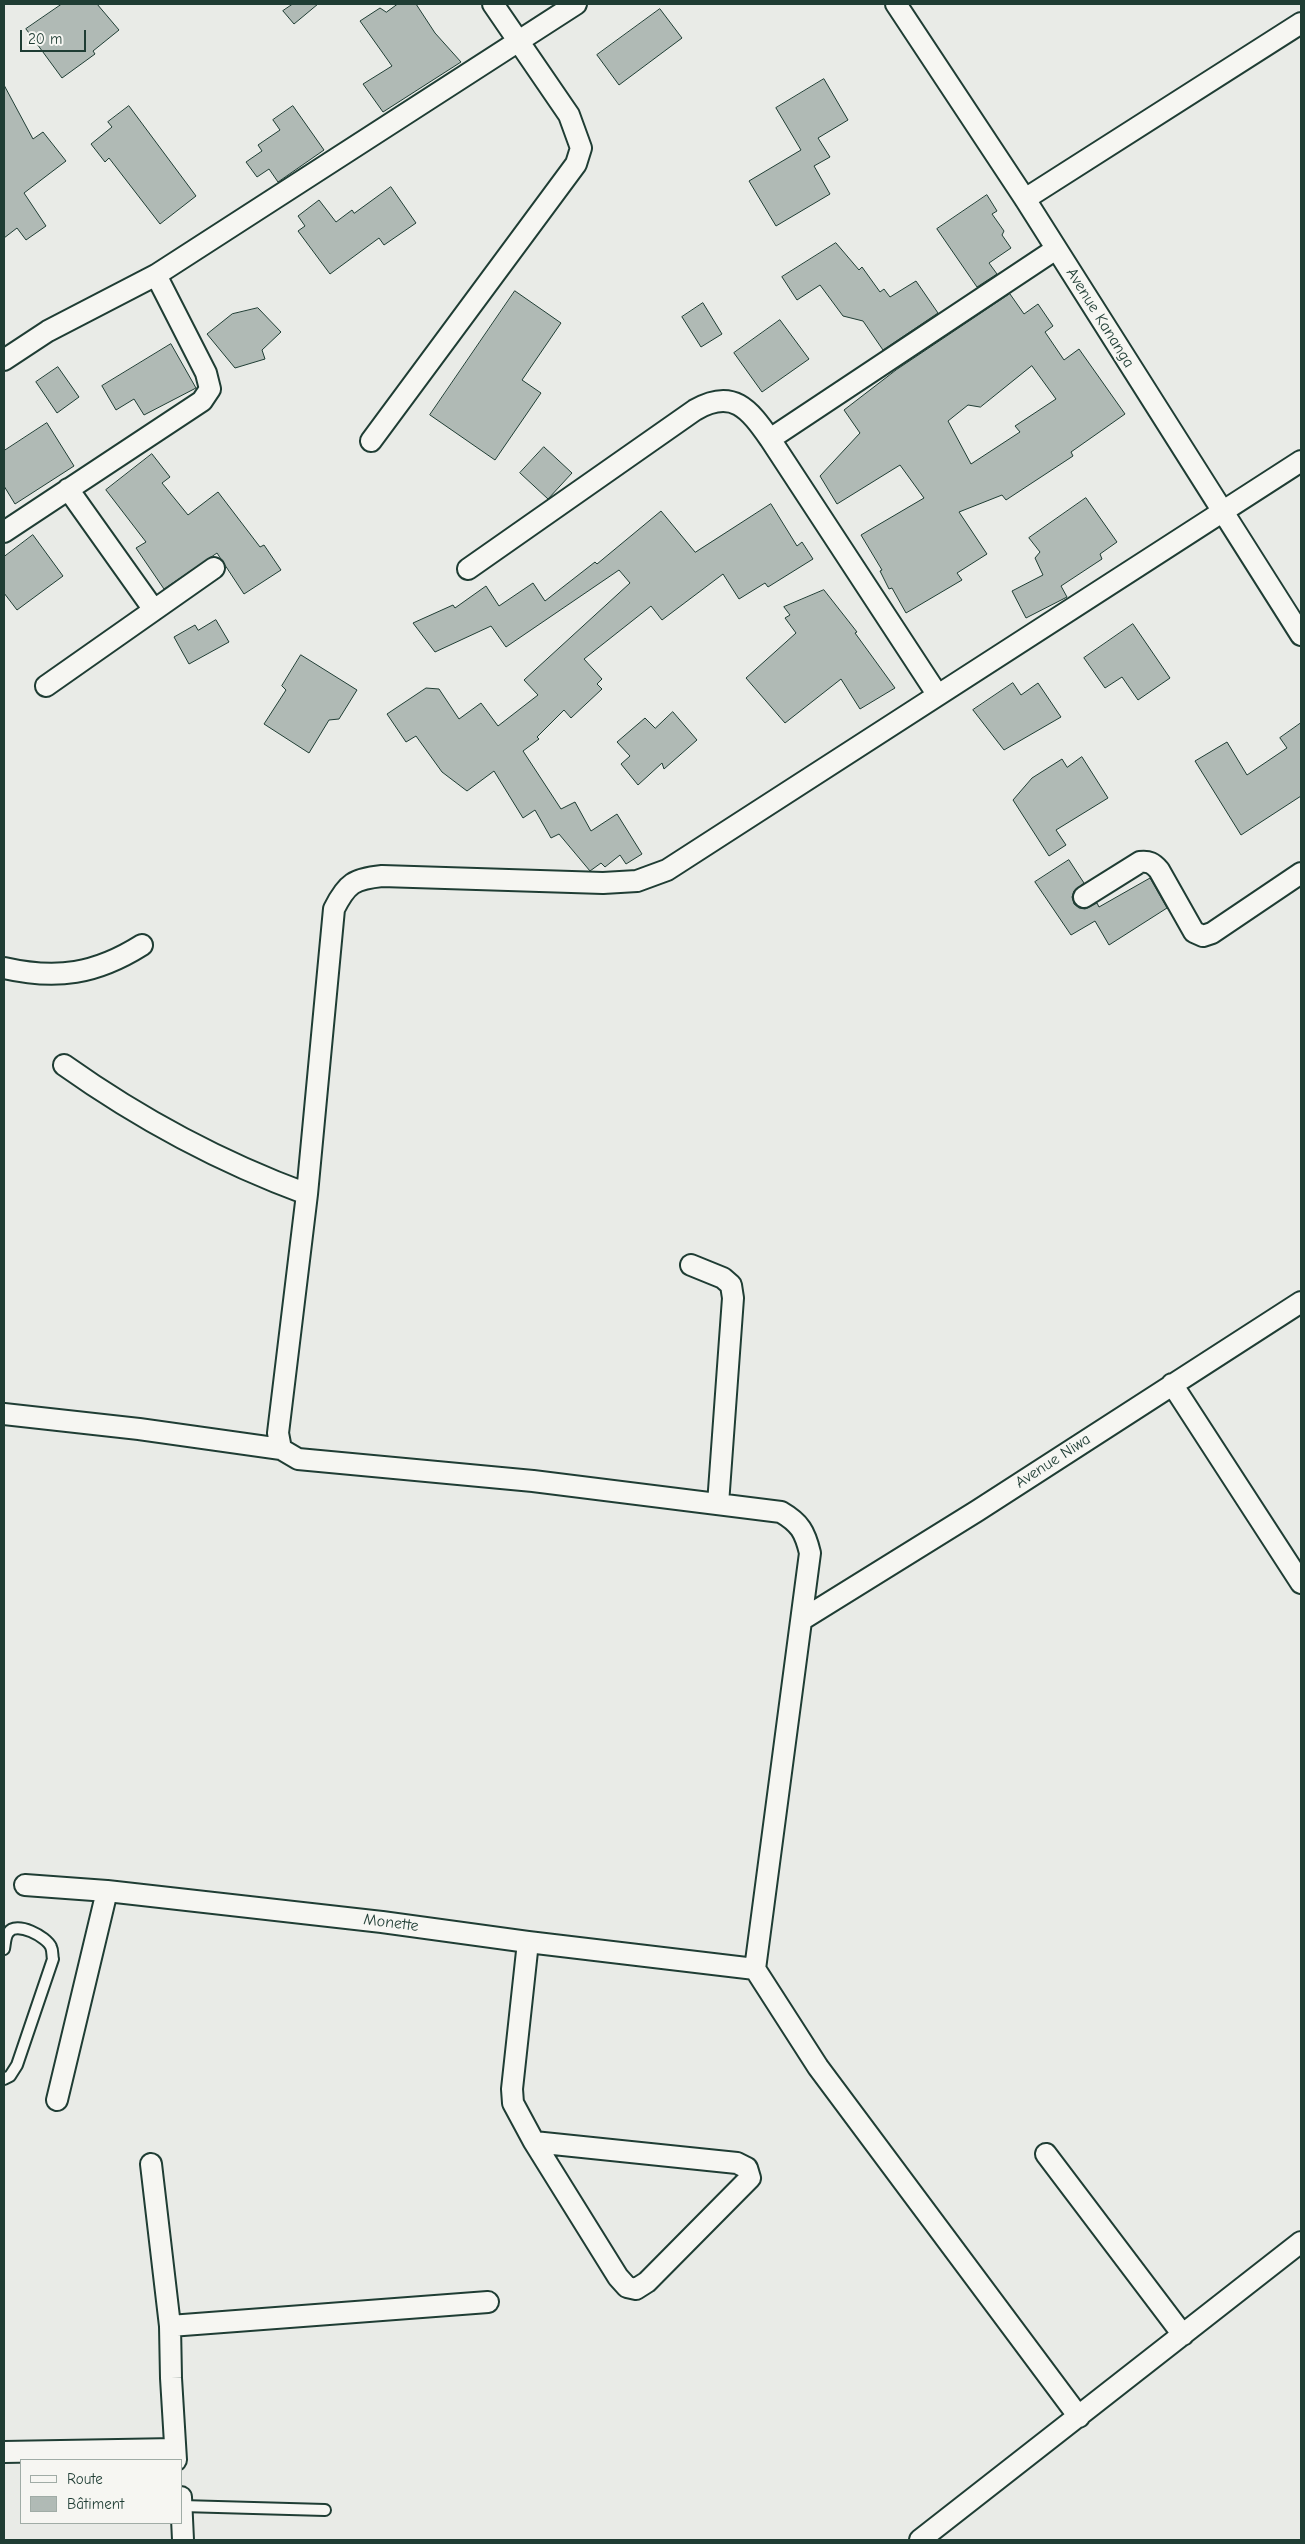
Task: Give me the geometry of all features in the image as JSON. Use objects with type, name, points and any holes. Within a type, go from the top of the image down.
[{"type":"street","points":[[371,442],[576,164],[581,148],[569,115],[492,4]]},
{"type":"street","points":[[4,360],[48,331],[156,275],[576,4]]},
{"type":"street","name":"Avenue Kananga","points":[[896,4],[1025,199],[1301,635]]},
{"type":"street","points":[[1025,199],[1301,23]]},
{"type":"street","points":[[770,439],[1056,249]]},
{"type":"street","points":[[4,532],[202,401],[210,389],[206,373],[156,275]]},
{"type":"street","points":[[468,569],[711,401],[727,401],[743,405],[756,418],[937,694]]},
{"type":"street","points":[[281,1449],[278,1433],[307,1194],[334,909],[344,890],[360,879],[382,876],[603,883],[638,881],[667,870],[937,694],[1224,513],[1301,461]]},
{"type":"street","points":[[68,489],[154,610]]},
{"type":"street","points":[[46,686],[214,568]]},
{"type":"street","points":[[1084,897],[1140,862],[1146,861],[1154,864],[1159,870],[1194,932],[1203,936],[1212,933],[1301,873]]},
{"type":"street","points":[[4,968],[18,972],[74,973],[98,967],[124,956],[142,945]]},
{"type":"street","points":[[64,1065],[118,1104],[230,1164],[307,1194]]},
{"type":"street","points":[[691,1265],[723,1278],[730,1285],[733,1298],[718,1504]]},
{"type":"street","name":"Avenue Niwa","points":[[803,1619],[977,1511],[1301,1302]]},
{"type":"street","points":[[1172,1384],[1301,1583]]},
{"type":"street","points":[[4,1414],[139,1429],[281,1449],[298,1459],[533,1481],[781,1512],[796,1521],[805,1531],[810,1552],[803,1619],[755,1969],[818,2067],[1078,2417]]},
{"type":"street","name":"Monette","points":[[26,1885],[107,1891],[382,1922],[528,1942],[701,1961],[755,1969]]},
{"type":"street","points":[[57,2100],[107,1891]]},
{"type":"street","points":[[528,1942],[512,2089],[513,2103],[534,2142],[618,2277],[627,2286],[636,2289],[647,2282],[750,2178],[747,2168],[737,2163],[534,2142]]},
{"type":"street","points":[[1046,2154],[1183,2335]]},
{"type":"street","points":[[4,2452],[175,2454],[170,2326],[151,2164]]},
{"type":"street","points":[[920,2540],[1301,2242]]},
{"type":"street","points":[[170,2326],[488,2302]]},
{"type":"street","points":[[182,2502],[183,2540]]},
{"type":"lane","points":[[4,1949],[8,1933],[13,1929],[23,1928],[44,1938],[51,1947],[53,1959],[17,2065],[10,2076],[4,2080]]},
{"type":"lane","points":[[182,2502],[325,2510]]},
{"type":"building","points":[[62,4],[97,4],[119,30],[93,51],[95,54],[62,78],[26,29]]},
{"type":"building","points":[[293,4],[318,4],[294,24],[283,11]]},
{"type":"building","points":[[398,4],[416,4],[435,33],[461,62],[383,112],[363,84],[392,66],[360,21],[380,8],[386,12]]},
{"type":"building","points":[[660,9],[682,38],[619,85],[597,55]]},
{"type":"building","points":[[824,79],[848,120],[818,138],[830,157],[814,166],[830,194],[776,226],[749,181],[801,150],[776,108]]},
{"type":"building","points":[[4,85],[33,139],[43,132],[66,161],[24,193],[46,226],[26,240],[17,228],[4,238]]},
{"type":"building","points":[[129,106],[196,196],[160,224],[109,158],[105,162],[91,144],[112,127],[108,122]]},
{"type":"building","points":[[293,106],[324,150],[278,182],[269,169],[257,177],[246,162],[262,151],[258,145],[280,130],[273,120]]},
{"type":"building","points":[[391,187],[416,223],[384,245],[379,238],[330,274],[298,231],[305,226],[298,216],[319,200],[336,222],[352,210],[354,213]]},
{"type":"building","points":[[987,195],[997,211],[992,214],[1004,231],[1002,235],[1011,248],[989,263],[997,274],[977,287],[937,229]]},
{"type":"building","points":[[836,243],[859,270],[862,267],[880,292],[884,289],[890,297],[916,281],[938,313],[883,350],[863,321],[843,316],[820,285],[797,300],[782,277]]},
{"type":"building","points":[[515,291],[561,323],[522,380],[541,393],[495,460],[430,415]]},
{"type":"building","points":[[1010,294],[1024,314],[1038,304],[1053,326],[1045,332],[1064,360],[1079,349],[1125,414],[1071,452],[1073,456],[1006,500],[1002,495],[959,512],[987,554],[957,573],[962,580],[906,613],[892,588],[889,589],[880,571],[882,570],[861,535],[924,498],[900,465],[837,504],[820,476],[860,433],[844,410],[896,370]],"holes":[[[1032,366],[1056,399],[1015,426],[1020,432],[971,464],[948,421],[968,405],[980,407]]]},
{"type":"building","points":[[703,303],[722,334],[701,347],[682,317]]},
{"type":"building","points":[[258,308],[281,332],[262,350],[265,359],[235,368],[207,334],[232,314]]},
{"type":"building","points":[[780,320],[809,359],[762,392],[734,353]]},
{"type":"building","points":[[171,344],[196,388],[144,415],[134,399],[116,410],[102,386]]},
{"type":"building","points":[[58,367],[79,397],[57,413],[36,382]]},
{"type":"building","points":[[47,423],[74,466],[15,504],[4,486],[4,451]]},
{"type":"building","points":[[544,447],[572,473],[548,499],[520,473]]},
{"type":"building","points":[[152,454],[170,477],[162,483],[188,515],[218,492],[260,547],[264,545],[281,570],[244,594],[217,553],[164,589],[136,548],[146,542],[106,490]]},
{"type":"building","points":[[1086,498],[1117,542],[1100,554],[1102,559],[1061,586],[1067,597],[1026,618],[1012,591],[1043,575],[1035,558],[1040,552],[1029,538]]},
{"type":"building","points":[[771,504],[797,546],[802,542],[813,559],[768,587],[765,583],[739,599],[723,574],[662,620],[651,606],[584,659],[602,679],[597,684],[602,689],[571,718],[564,710],[537,737],[539,739],[523,751],[561,809],[575,802],[591,831],[617,814],[642,854],[626,864],[620,855],[605,867],[601,863],[590,871],[559,834],[551,838],[535,810],[523,818],[494,771],[467,791],[442,772],[416,736],[406,742],[387,714],[426,688],[439,689],[459,719],[481,703],[498,726],[538,695],[524,680],[630,583],[619,570],[506,647],[491,626],[435,652],[413,623],[453,605],[455,608],[486,586],[499,606],[533,583],[545,601],[595,562],[597,564],[661,511],[695,552]]},
{"type":"building","points":[[33,535],[63,576],[17,610],[4,593],[4,557]]},
{"type":"building","points":[[824,590],[857,632],[855,633],[895,688],[860,709],[841,679],[785,723],[746,678],[796,633],[785,618],[790,615],[784,607]]},
{"type":"building","points":[[216,620],[229,642],[189,664],[174,637],[195,625],[198,630]]},
{"type":"building","points":[[1133,624],[1170,678],[1138,700],[1122,677],[1105,688],[1084,658]]},
{"type":"building","points":[[301,655],[357,690],[339,719],[329,720],[309,753],[264,724],[286,690],[282,686]]},
{"type":"building","points":[[1013,683],[1021,695],[1038,683],[1061,717],[1004,750],[973,710]]},
{"type":"building","points":[[673,712],[697,740],[664,769],[662,763],[638,785],[621,764],[630,756],[617,742],[645,718],[655,728]]},
{"type":"building","points":[[1301,723],[1301,796],[1241,835],[1195,761],[1227,742],[1247,775],[1287,748],[1280,738]]},
{"type":"building","points":[[1082,757],[1108,798],[1056,830],[1066,845],[1049,856],[1013,800],[1032,778],[1062,759],[1067,767]]},
{"type":"building","points":[[1069,860],[1084,883],[1074,891],[1072,897],[1074,904],[1079,908],[1085,909],[1097,903],[1099,907],[1150,878],[1167,908],[1109,945],[1095,921],[1071,935],[1035,882]]}]
